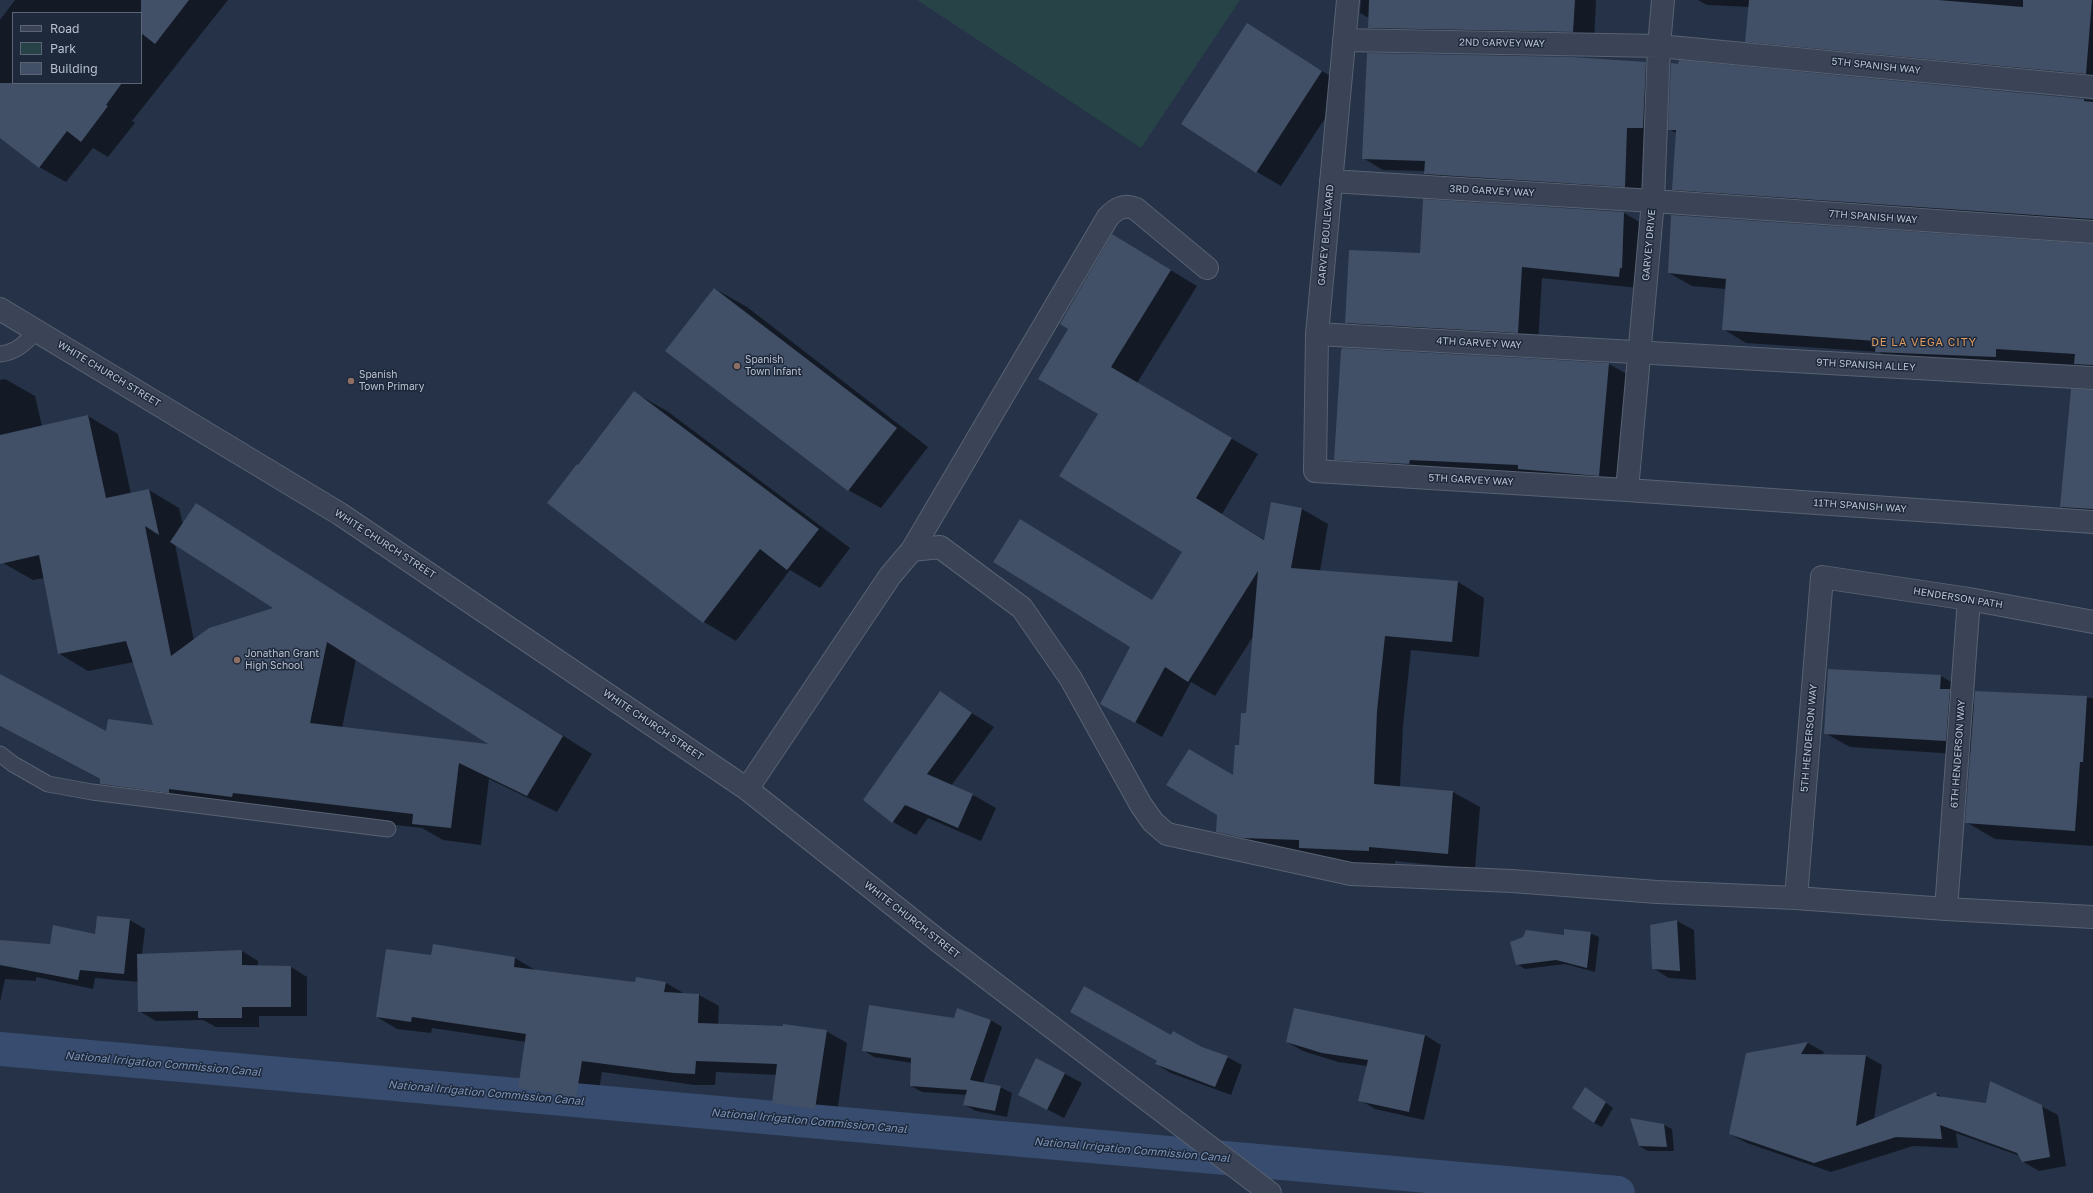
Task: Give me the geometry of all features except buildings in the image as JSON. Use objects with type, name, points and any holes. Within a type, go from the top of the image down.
[{"type":"street","name":"GARVEY BOULEVARD","points":[[1315,471],[1317,334],[1348,0]]},
{"type":"street","name":"GARVEY DRIVE","points":[[1626,490],[1653,201],[1659,46],[1663,0]]},
{"type":"street","name":"2ND GARVEY WAY","points":[[1344,40],[1659,46]]},
{"type":"street","name":"5TH SPANISH WAY","points":[[1659,46],[2093,87]]},
{"type":"street","name":"3RD GARVEY WAY","points":[[1331,182],[1653,201]]},
{"type":"street","name":"7TH SPANISH WAY","points":[[1653,201],[2093,232]]},
{"type":"street","points":[[747,789],[890,576],[912,550],[1108,218],[1115,210],[1123,206],[1130,206],[1136,209],[1207,268]]},
{"type":"street","name":"WHITE CHURCH STREET","points":[[0,309],[340,514],[747,789],[940,944],[1270,1193]]},
{"type":"street","name":"4TH GARVEY WAY","points":[[1317,334],[1640,352]]},
{"type":"street","name":"9TH SPANISH ALLEY","points":[[1640,352],[2093,378]]},
{"type":"street","name":"5TH GARVEY WAY","points":[[1315,471],[1626,490]]},
{"type":"street","name":"11TH SPANISH WAY","points":[[1626,490],[2093,522]]},
{"type":"street","points":[[912,550],[940,547],[1022,608],[1071,679],[1141,805],[1153,822],[1167,834],[1351,874],[1512,881],[1657,892],[1796,898],[1946,909],[2093,917]]},
{"type":"street","name":"5TH HENDERSON WAY","points":[[1796,898],[1822,577]]},
{"type":"street","name":"HENDERSON PATH","points":[[1822,577],[1969,599],[2093,622]]},
{"type":"street","name":"6TH HENDERSON WAY","points":[[1946,909],[1969,599]]},
{"type":"lane","points":[[0,354],[10,353],[20,348],[37,331]]},
{"type":"lane","points":[[0,754],[13,764],[48,784],[92,792],[388,829]]},
{"type":"green space","points":[[917,0],[1240,0],[1141,148]]},
{"type":"waterway","name":"National Irrigation Commission Canal","points":[[0,1049],[1618,1193]]},
{"type":"place","name":"Spanish Town Infant","points":[[737,366]]},
{"type":"place","name":"Spanish Town Primary","points":[[351,381]]},
{"type":"place","name":"Jonathan Grant High School","points":[[237,660]]},
{"type":"district","name":"DE LA VEGA CITY","points":[[1924,343]]}]
